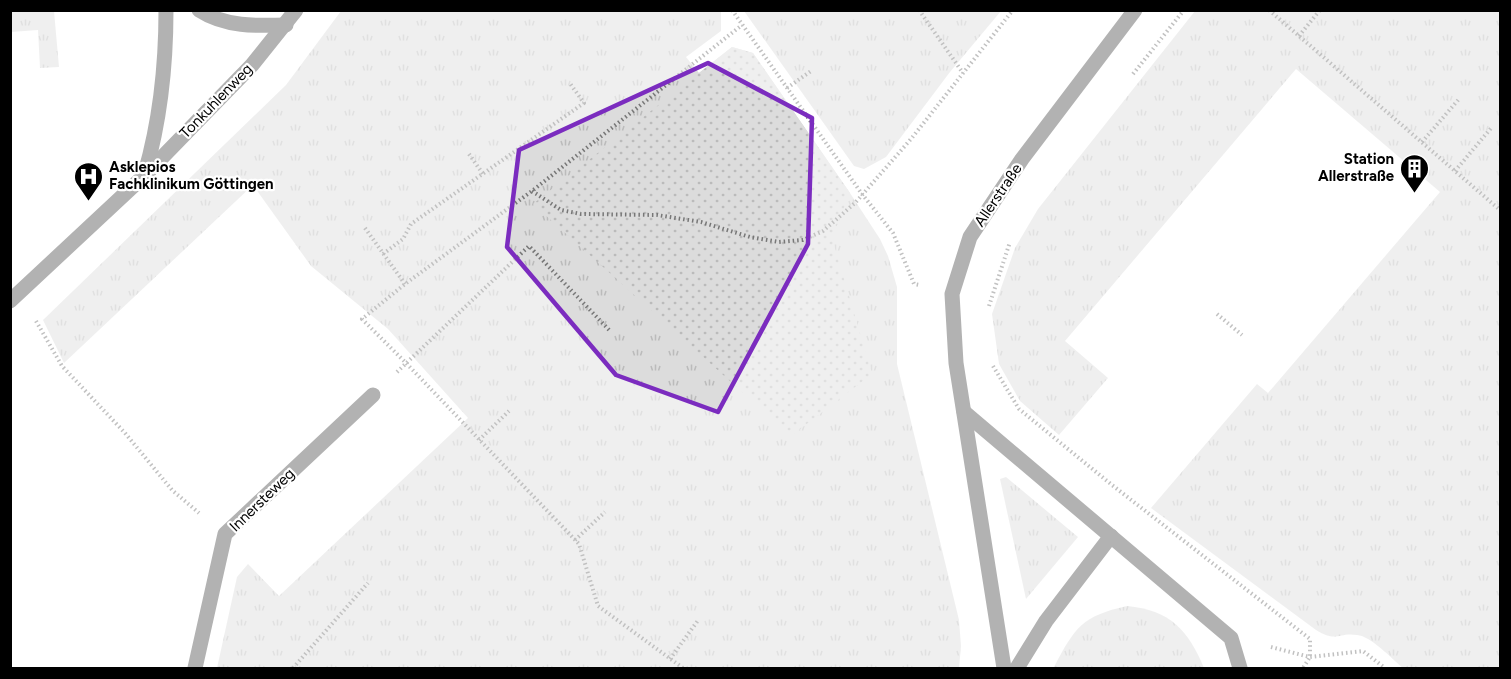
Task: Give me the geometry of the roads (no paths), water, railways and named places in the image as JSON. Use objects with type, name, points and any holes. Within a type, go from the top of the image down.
[{"type":"street","name":"Tonkuhlenweg","points":[[144,176],[153,147],[159,108],[164,64],[166,10]]},
{"type":"street","points":[[199,10],[206,15],[234,24],[286,25]]},
{"type":"street","name":"Tonkuhlenweg","points":[[15,297],[144,176],[252,65],[296,10]]},
{"type":"street","name":"Allerstraße","points":[[1004,669],[956,363],[952,294],[970,237],[1022,159],[1135,10]]},
{"type":"street","name":"Innersteweg","points":[[195,669],[225,534],[373,395]]},
{"type":"street","points":[[964,412],[1231,638],[1242,668]]},
{"type":"street","points":[[1017,669],[1046,621],[1111,536]]},
{"type":"place","name":"Station Allerstraße","points":[[1415,194]]},
{"type":"place","name":"Asklepios Fachklinikum Göttingen","points":[[88,202]]}]
